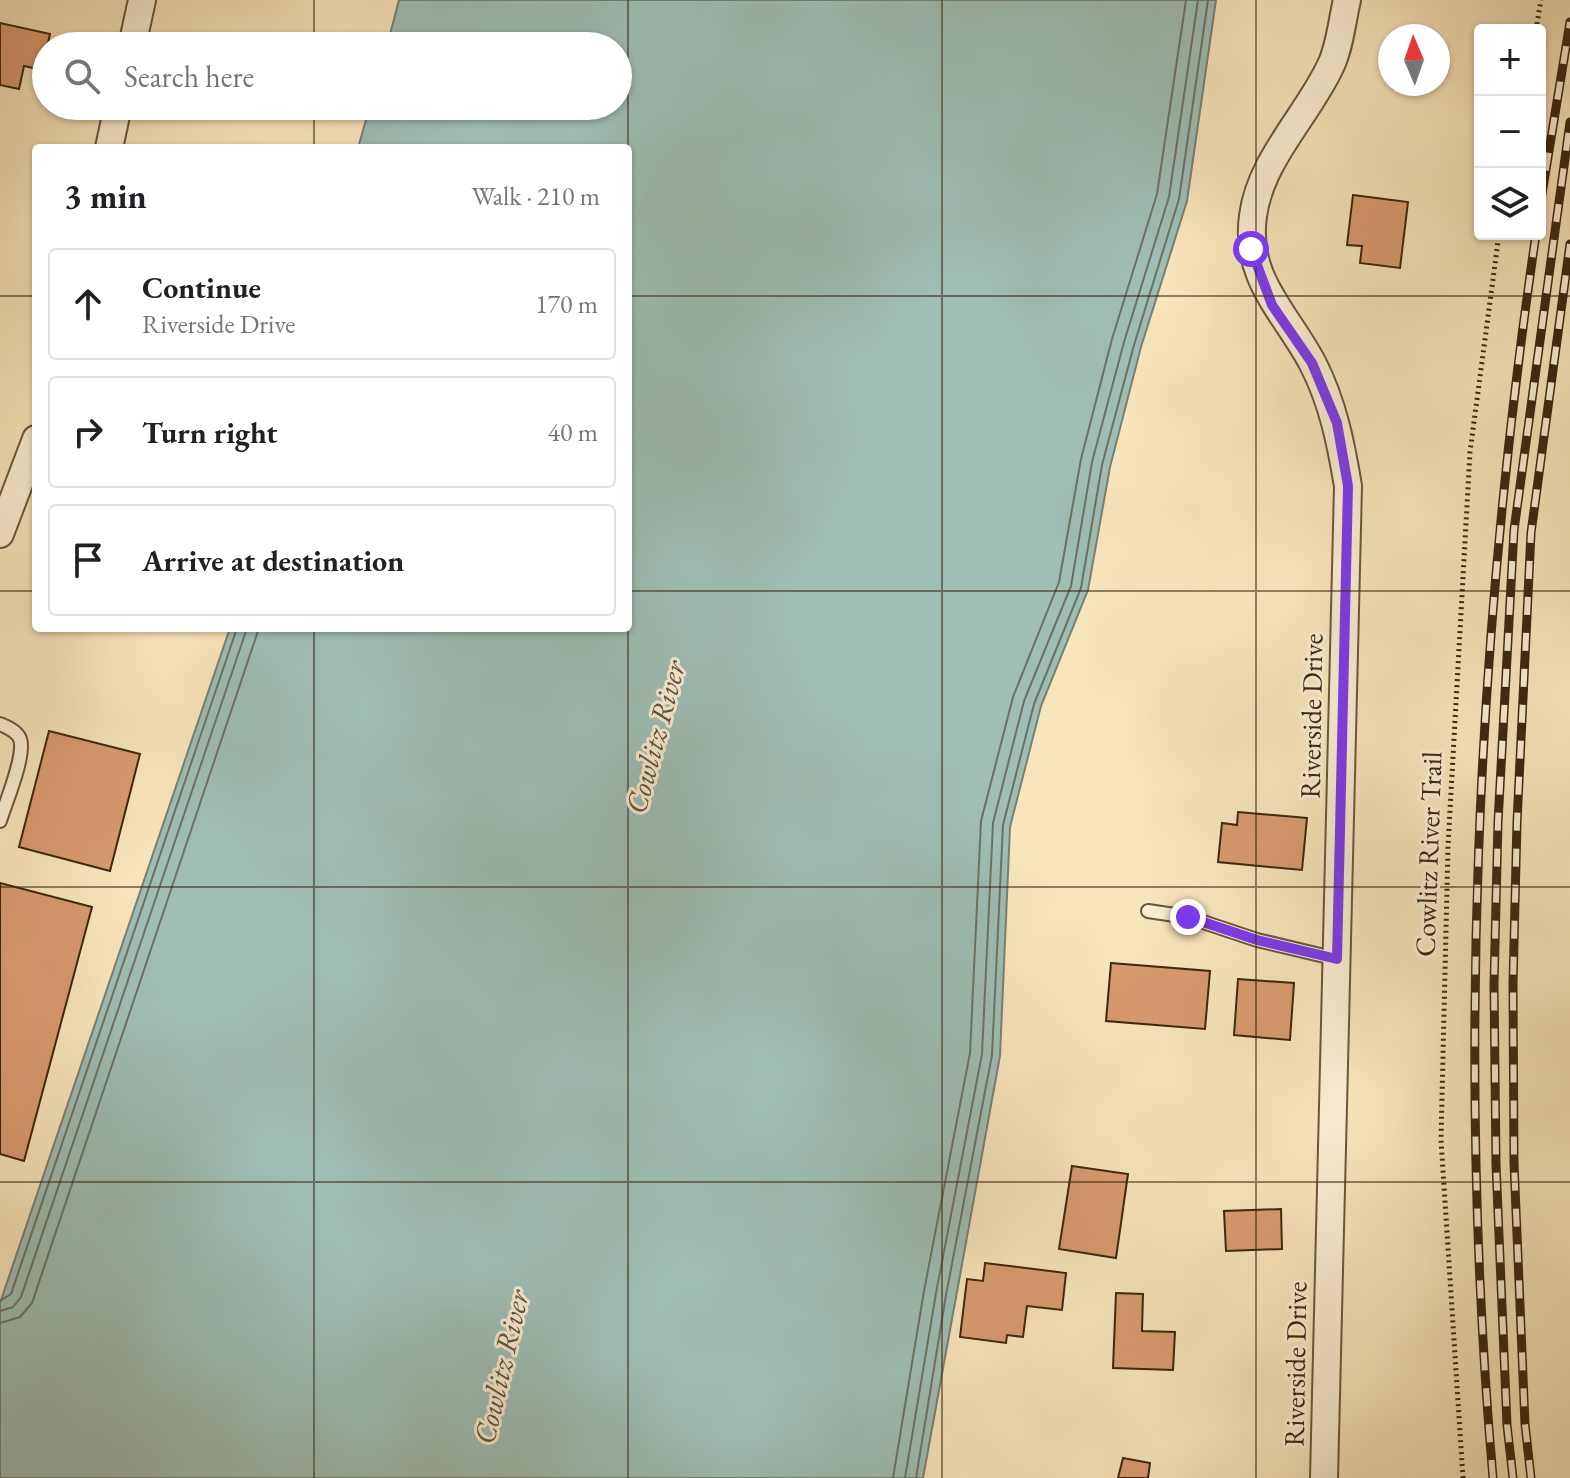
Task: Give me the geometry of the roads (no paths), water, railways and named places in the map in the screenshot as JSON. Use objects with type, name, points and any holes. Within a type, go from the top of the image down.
[{"type":"street","points":[[135,32],[142,0]]},
{"type":"street","name":"Riverside Drive","points":[[1324,1478],[1348,486],[1337,423],[1312,363],[1272,305],[1251,249],[1253,214],[1266,172],[1299,123],[1332,63],[1347,0]]},
{"type":"street","points":[[110,144],[115,120]]},
{"type":"street","points":[[0,534],[32,450]]},
{"type":"lane","points":[[0,724],[14,731],[20,739],[21,753],[0,821]]},
{"type":"lane","points":[[1148,911],[1188,917],[1257,940],[1337,959]]},
{"type":"water","name":"Cowlitz River","points":[[399,0],[1216,0],[1187,201],[1141,347],[1110,467],[1088,590],[1041,706],[1010,827],[1000,1056],[923,1478],[0,1478],[0,1303],[229,632],[632,632],[632,144],[359,144],[366,120],[632,120],[632,32],[391,32]]},
{"type":"railway","points":[[1546,169],[1570,22]]},
{"type":"railway","points":[[1513,1478],[1507,1425],[1496,1164],[1494,984],[1498,822],[1514,530],[1570,122]]},
{"type":"railway","points":[[1493,1478],[1482,1323],[1476,1167],[1478,854],[1499,542],[1515,387],[1535,240]]},
{"type":"railway","points":[[1531,1478],[1525,1424],[1514,1163],[1513,983],[1517,822],[1531,533],[1570,244]]}]
